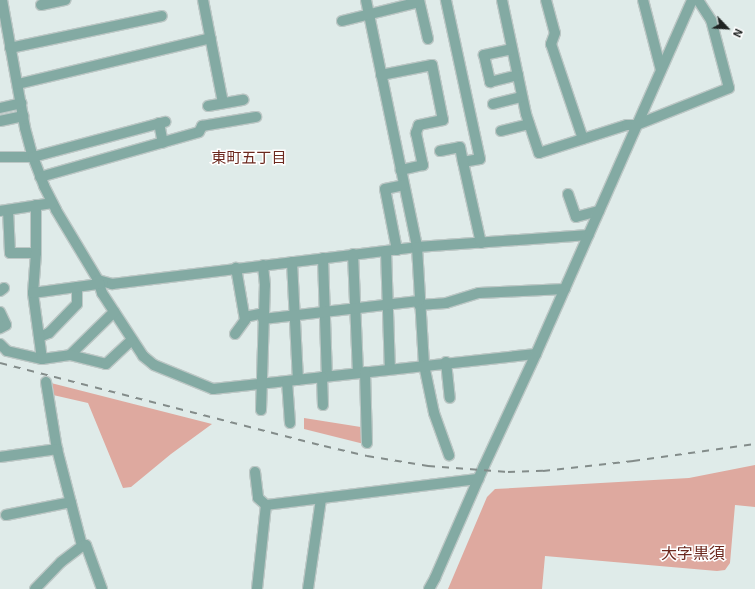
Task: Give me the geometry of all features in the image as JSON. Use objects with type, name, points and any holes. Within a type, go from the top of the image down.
[{"type":"street","points":[[2,0],[23,116],[33,157],[40,177],[52,203],[114,312],[143,356],[154,365],[213,389],[446,362],[536,354]]},
{"type":"street","points":[[41,5],[65,0]]},
{"type":"street","points":[[203,0],[223,103]]},
{"type":"street","points":[[366,0],[417,247],[419,303],[424,365],[434,413],[449,455]]},
{"type":"street","points":[[446,0],[480,158],[463,162]]},
{"type":"street","points":[[502,0],[522,97],[539,153],[627,125],[636,125],[729,88],[711,20],[698,0]]},
{"type":"street","points":[[546,0],[555,33],[551,44],[583,139]]},
{"type":"street","points":[[643,0],[661,70]]},
{"type":"street","points":[[429,589],[536,354],[692,0]]},
{"type":"street","points":[[342,21],[369,14],[395,4],[419,1],[428,39]]},
{"type":"street","points":[[10,48],[162,16]]},
{"type":"street","points":[[18,84],[211,38]]},
{"type":"street","points":[[512,49],[484,55],[490,82],[518,75]]},
{"type":"street","points":[[381,75],[432,65],[443,120],[419,125],[416,133],[423,165],[401,170]]},
{"type":"street","points":[[493,104],[522,97]]},
{"type":"street","points":[[208,106],[243,100]]},
{"type":"street","points":[[0,108],[21,103]]},
{"type":"street","points":[[0,121],[23,116]]},
{"type":"street","points":[[40,177],[200,132],[202,126],[256,117]]},
{"type":"street","points":[[0,157],[33,157],[162,123],[163,142]]},
{"type":"street","points":[[501,131],[529,124]]},
{"type":"street","points":[[440,151],[460,147],[481,243]]},
{"type":"street","points":[[390,369],[388,306],[391,250],[385,190],[404,185]]},
{"type":"street","points":[[568,194],[576,217],[599,211]]},
{"type":"street","points":[[36,253],[10,253],[4,210],[52,203]]},
{"type":"street","points":[[36,205],[36,253],[33,293],[42,359]]},
{"type":"street","points":[[33,293],[77,287],[98,282],[112,284],[417,247],[589,235]]},
{"type":"street","points":[[353,254],[367,443]]},
{"type":"street","points":[[323,258],[325,313],[323,405]]},
{"type":"street","points":[[287,262],[294,317],[298,380]]},
{"type":"street","points":[[261,410],[265,285],[263,265]]},
{"type":"street","points":[[235,334],[245,320],[236,268]]},
{"type":"street","points":[[39,336],[49,333],[77,304],[77,287]]},
{"type":"street","points":[[245,317],[294,317],[419,303],[446,303],[479,293],[565,289]]},
{"type":"street","points":[[0,312],[6,325],[0,328]]},
{"type":"street","points":[[70,355],[114,312]]},
{"type":"street","points":[[0,344],[7,351],[42,359],[70,355],[106,364],[132,340]]},
{"type":"street","points":[[446,362],[450,398]]},
{"type":"street","points":[[287,381],[290,423]]},
{"type":"street","points":[[46,382],[57,449],[82,546]]},
{"type":"street","points":[[0,457],[57,449]]},
{"type":"street","points":[[255,472],[258,498],[266,504],[321,499],[478,479]]},
{"type":"street","points":[[308,589],[321,499]]},
{"type":"street","points":[[6,515],[71,502]]},
{"type":"street","points":[[257,589],[266,504]]},
{"type":"street","points":[[35,589],[61,562],[82,546],[86,545],[102,589]]},
{"type":"shaded area","points":[[51,383],[212,424],[171,454],[131,487],[123,488],[88,403],[53,395]]},
{"type":"shaded area","points":[[304,418],[367,428],[368,445],[304,429]]},
{"type":"shaded area","points":[[755,465],[755,507],[735,505],[730,563],[725,570],[717,571],[545,556],[542,589],[448,589],[487,497],[495,489],[689,478]]},
{"type":"railway","points":[[0,363],[324,446],[367,456],[428,466],[508,472],[543,471],[633,461],[755,444]]},
{"type":"district","name":"東町五丁目","points":[[249,158]]},
{"type":"district","name":"大字黒須","points":[[693,553]]}]
